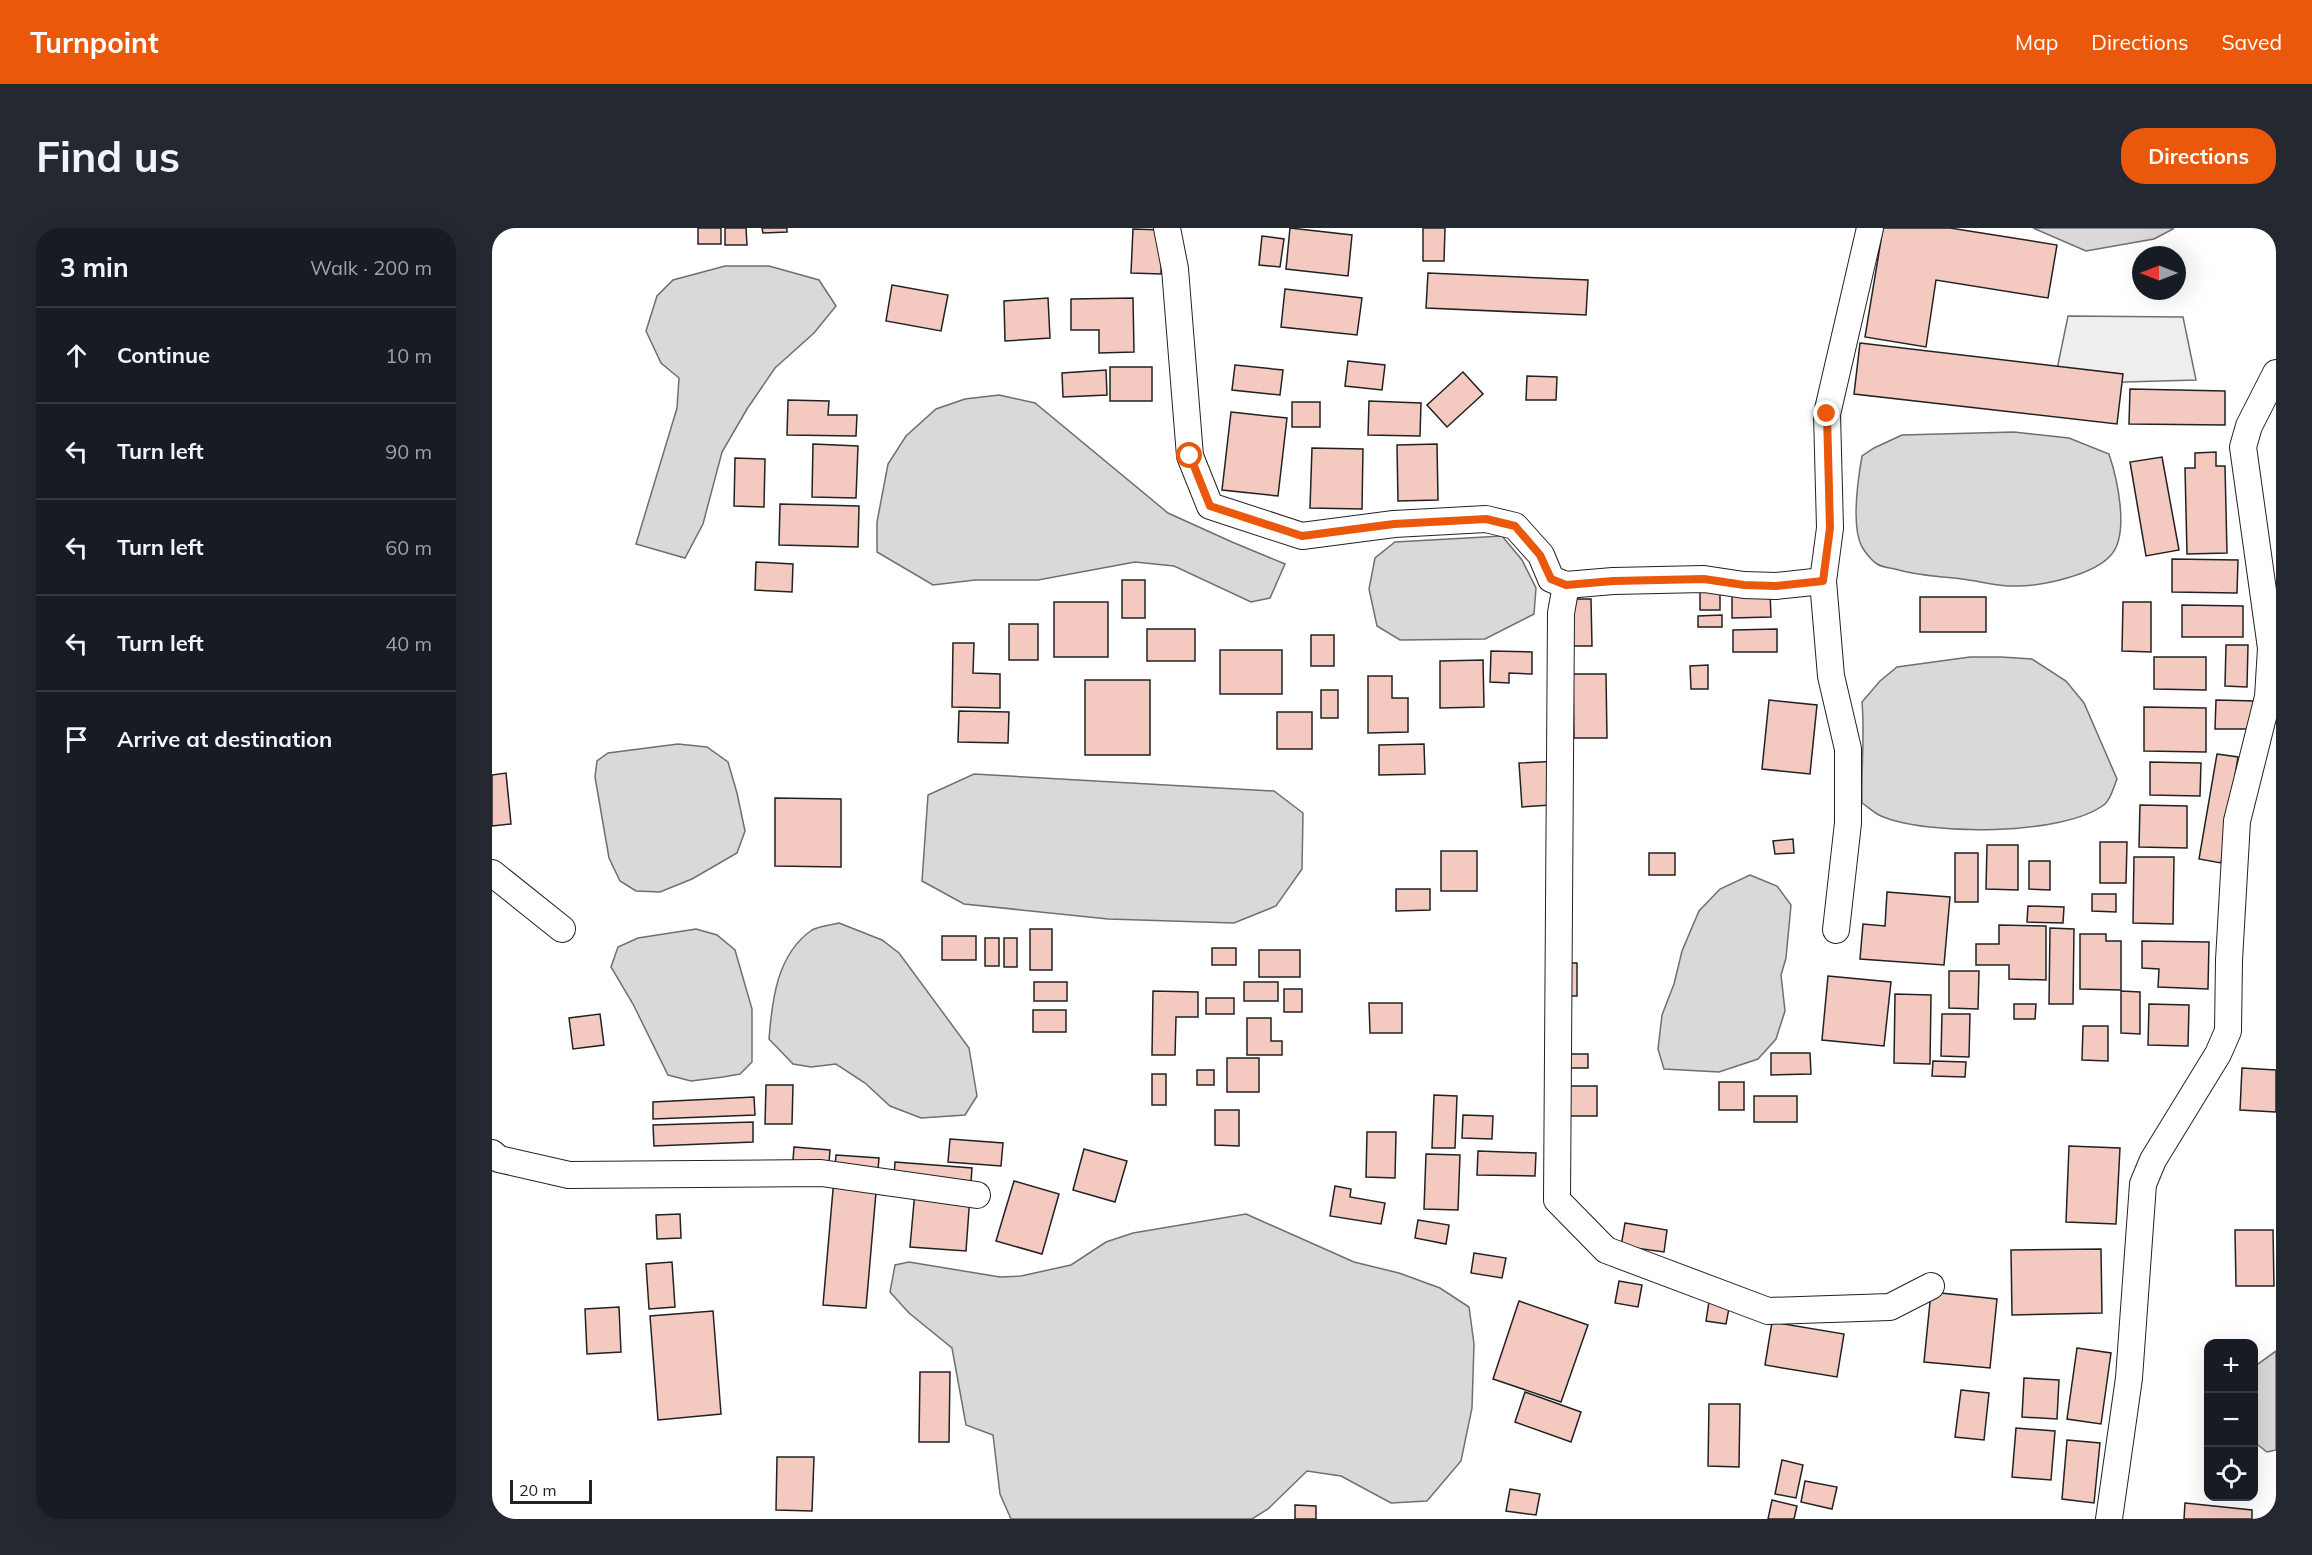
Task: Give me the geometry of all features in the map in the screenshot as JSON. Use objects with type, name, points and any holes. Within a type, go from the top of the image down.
[{"type":"street","points":[[1167,228],[1175,269],[1190,456],[1210,506],[1302,536],[1394,524],[1486,519],[1515,526],[1540,555],[1551,579],[1566,585],[1613,581],[1704,579],[1744,585],[1776,586],[1823,581]]},
{"type":"street","points":[[1836,930],[1848,823],[1848,749],[1831,676],[1823,581],[1830,528],[1827,414],[1870,228]]},
{"type":"street","points":[[2109,1519],[2128,1378],[2143,1184],[2153,1160],[2218,1054],[2228,1031],[2229,960],[2237,821],[2272,696],[2271,648],[2243,447],[2249,426],[2276,373]]},
{"type":"street","points":[[1566,585],[1561,613],[1557,1200],[1606,1250],[1768,1311],[1890,1306],[1931,1286]]},
{"type":"street","points":[[492,873],[562,929]]},
{"type":"street","points":[[492,1153],[499,1159],[569,1175],[821,1173],[977,1195]]},
{"type":"shaded area","points":[[2033,228],[2173,229],[2154,239],[2086,251]]},
{"type":"shaded area","points":[[725,266],[769,266],[819,280],[836,306],[814,333],[775,368],[747,409],[722,452],[703,524],[685,558],[636,544],[677,408],[679,378],[661,363],[646,331],[657,296],[673,280]]},
{"type":"shaded area","points":[[2068,316],[2183,317],[2196,380],[2054,384]]},
{"type":"shaded area","points":[[999,395],[1035,403],[1168,513],[1285,564],[1270,598],[1251,602],[1174,566],[1135,562],[1038,580],[975,580],[933,585],[877,552],[877,522],[888,464],[906,436],[936,409],[965,399]]},
{"type":"shaded area","points":[[2014,432],[2069,438],[2109,454],[2118,491],[2121,520],[2117,546],[2111,555],[2093,568],[2067,578],[2040,584],[2010,586],[1928,576],[1875,563],[1862,547],[1857,527],[1856,502],[1862,456],[1902,435]]},
{"type":"shaded area","points":[[1502,536],[1522,560],[1536,588],[1534,614],[1485,639],[1400,640],[1377,626],[1369,589],[1375,558],[1395,542]]},
{"type":"shaded area","points":[[1970,657],[2032,659],[2066,681],[2084,703],[2117,779],[2111,796],[2105,804],[2086,815],[2060,822],[1995,830],[1930,827],[1902,823],[1873,812],[1862,803],[1862,702],[1880,681],[1897,667]]},
{"type":"shaded area","points":[[678,744],[707,747],[728,762],[745,831],[737,853],[692,879],[660,892],[636,891],[620,881],[609,858],[595,777],[597,761],[608,753]]},
{"type":"shaded area","points":[[974,774],[1274,791],[1303,813],[1302,869],[1276,906],[1234,923],[1108,919],[964,904],[922,881],[928,795]]},
{"type":"shaded area","points":[[1750,875],[1777,886],[1791,905],[1786,958],[1781,975],[1785,1011],[1776,1039],[1758,1059],[1719,1072],[1664,1069],[1658,1049],[1662,1015],[1674,984],[1682,951],[1699,911],[1720,889]]},
{"type":"shaded area","points":[[839,923],[882,940],[899,953],[969,1048],[977,1096],[965,1115],[921,1118],[890,1106],[865,1083],[836,1064],[811,1067],[793,1064],[769,1039],[778,979],[791,952],[812,930]]},
{"type":"shaded area","points":[[696,929],[717,935],[735,950],[752,1009],[752,1062],[740,1074],[691,1081],[668,1075],[633,1004],[611,967],[618,947],[638,938]]},
{"type":"shaded area","points":[[1246,1214],[1354,1262],[1399,1273],[1440,1288],[1469,1307],[1474,1344],[1472,1408],[1461,1461],[1427,1501],[1391,1503],[1341,1476],[1307,1471],[1268,1509],[1252,1519],[1011,1519],[1000,1494],[993,1435],[966,1425],[952,1348],[909,1313],[890,1292],[895,1265],[909,1262],[1000,1277],[1021,1276],[1071,1265],[1106,1242],[1133,1233]]},
{"type":"shaded area","points":[[2276,1351],[2276,1450],[2267,1452],[2258,1445],[2258,1364]]},
{"type":"building","points":[[698,228],[721,228],[721,244],[698,244]]},
{"type":"building","points":[[725,228],[746,228],[747,245],[725,245]]},
{"type":"building","points":[[762,228],[787,228],[787,232],[763,233]]},
{"type":"building","points":[[1290,228],[1352,235],[1348,276],[1286,269]]},
{"type":"building","points":[[1423,228],[1445,228],[1444,261],[1423,261]]},
{"type":"building","points":[[1883,228],[1950,228],[2057,245],[2048,298],[1936,280],[1926,347],[1865,337]]},
{"type":"building","points":[[1133,229],[1162,230],[1161,274],[1131,273]]},
{"type":"building","points":[[1262,236],[1284,239],[1280,267],[1259,265]]},
{"type":"building","points":[[1428,273],[1588,280],[1586,315],[1426,308]]},
{"type":"building","points":[[892,285],[948,295],[941,331],[886,321]]},
{"type":"building","points":[[1285,289],[1362,298],[1357,335],[1281,327]]},
{"type":"building","points":[[1048,298],[1050,338],[1005,341],[1004,301]]},
{"type":"building","points":[[1133,298],[1134,352],[1099,353],[1099,330],[1071,330],[1071,299]]},
{"type":"building","points":[[1860,343],[2123,374],[2117,424],[1854,394]]},
{"type":"building","points":[[1348,361],[1385,365],[1382,390],[1345,386]]},
{"type":"building","points":[[1235,365],[1283,370],[1280,395],[1232,390]]},
{"type":"building","points":[[1110,367],[1152,367],[1152,401],[1110,401]]},
{"type":"building","points":[[1106,370],[1107,395],[1063,397],[1062,373]]},
{"type":"building","points":[[1463,372],[1483,394],[1447,427],[1427,405]]},
{"type":"building","points":[[1527,376],[1557,377],[1556,400],[1526,400]]},
{"type":"building","points":[[2130,389],[2225,391],[2225,425],[2129,424]]},
{"type":"building","points":[[788,400],[829,401],[828,415],[857,415],[856,436],[787,435]]},
{"type":"building","points":[[1369,401],[1421,403],[1420,436],[1368,435]]},
{"type":"building","points":[[1292,402],[1320,402],[1320,427],[1292,427]]},
{"type":"building","points":[[1231,412],[1287,418],[1278,496],[1222,490]]},
{"type":"building","points":[[813,444],[858,446],[856,498],[812,497]]},
{"type":"building","points":[[1437,444],[1438,500],[1398,501],[1397,445]]},
{"type":"building","points":[[1312,448],[1363,449],[1362,509],[1310,508]]},
{"type":"building","points":[[2216,452],[2216,466],[2225,466],[2227,553],[2187,554],[2185,468],[2195,468],[2195,453]]},
{"type":"building","points":[[2162,457],[2179,550],[2146,556],[2130,462]]},
{"type":"building","points":[[735,458],[765,459],[764,507],[734,506]]},
{"type":"building","points":[[780,504],[859,506],[858,547],[779,545]]},
{"type":"building","points":[[2172,559],[2238,560],[2237,593],[2172,592]]},
{"type":"building","points":[[756,562],[793,564],[792,592],[755,590]]},
{"type":"building","points":[[1122,580],[1145,580],[1145,618],[1122,618]]},
{"type":"building","points":[[1700,586],[1720,586],[1720,610],[1700,610]]},
{"type":"building","points":[[1732,592],[1770,592],[1771,617],[1732,618]]},
{"type":"building","points":[[1920,597],[1986,597],[1986,632],[1920,632]]},
{"type":"building","points":[[1558,599],[1591,599],[1592,646],[1558,646]]},
{"type":"building","points":[[1054,602],[1108,602],[1108,657],[1054,657]]},
{"type":"building","points":[[2123,602],[2151,602],[2151,652],[2122,651]]},
{"type":"building","points":[[2182,605],[2243,606],[2243,637],[2182,637]]},
{"type":"building","points":[[1722,615],[1722,627],[1698,627],[1698,616]]},
{"type":"building","points":[[1009,624],[1038,624],[1038,660],[1009,660]]},
{"type":"building","points":[[1147,629],[1195,629],[1195,661],[1147,661]]},
{"type":"building","points":[[1777,629],[1777,652],[1733,652],[1733,630]]},
{"type":"building","points":[[1311,635],[1334,635],[1334,666],[1311,666]]},
{"type":"building","points":[[953,643],[974,643],[973,673],[1000,674],[1000,708],[952,707]]},
{"type":"building","points":[[2226,645],[2248,645],[2247,687],[2225,686]]},
{"type":"building","points":[[1220,650],[1282,650],[1282,694],[1220,694]]},
{"type":"building","points":[[1491,651],[1532,652],[1532,674],[1509,673],[1509,683],[1490,682]]},
{"type":"building","points":[[2154,657],[2206,657],[2206,690],[2154,689]]},
{"type":"building","points":[[1483,660],[1484,707],[1440,708],[1440,661]]},
{"type":"building","points":[[1708,665],[1708,689],[1691,689],[1690,666]]},
{"type":"building","points":[[1573,674],[1606,674],[1607,738],[1574,738]]},
{"type":"building","points":[[1368,676],[1392,676],[1392,698],[1408,698],[1408,732],[1368,733]]},
{"type":"building","points":[[1085,680],[1150,680],[1150,755],[1085,755]]},
{"type":"building","points":[[1321,690],[1338,690],[1338,718],[1321,718]]},
{"type":"building","points":[[1769,700],[1817,705],[1810,774],[1762,769]]},
{"type":"building","points":[[2216,700],[2255,701],[2254,729],[2215,729]]},
{"type":"building","points":[[2144,707],[2206,708],[2206,752],[2144,751]]},
{"type":"building","points":[[959,711],[1009,712],[1008,743],[958,742]]},
{"type":"building","points":[[1277,712],[1312,712],[1312,749],[1277,749]]},
{"type":"building","points":[[1424,744],[1425,774],[1379,775],[1379,745]]},
{"type":"building","points":[[2217,754],[2238,757],[2221,863],[2199,859]]},
{"type":"building","points":[[1562,761],[1565,804],[1522,807],[1519,763]]},
{"type":"building","points":[[2150,762],[2201,763],[2200,796],[2150,795]]},
{"type":"building","points":[[506,773],[511,824],[492,826],[492,775]]},
{"type":"building","points":[[775,798],[841,799],[841,867],[775,866]]},
{"type":"building","points":[[2140,805],[2187,806],[2187,848],[2139,847]]},
{"type":"building","points":[[1793,839],[1794,853],[1775,854],[1773,841]]},
{"type":"building","points":[[2100,842],[2127,842],[2126,883],[2100,883]]},
{"type":"building","points":[[1987,845],[2018,845],[2018,890],[1986,889]]},
{"type":"building","points":[[1441,851],[1477,851],[1477,891],[1441,891]]},
{"type":"building","points":[[1649,853],[1675,853],[1675,875],[1649,875]]},
{"type":"building","points":[[1955,853],[1978,853],[1978,902],[1955,902]]},
{"type":"building","points":[[2134,857],[2174,857],[2173,924],[2133,923]]},
{"type":"building","points":[[2029,861],[2050,861],[2050,890],[2029,889]]},
{"type":"building","points":[[1396,889],[1430,889],[1430,910],[1396,911]]},
{"type":"building","points":[[1887,892],[1950,897],[1944,965],[1860,959],[1863,924],[1885,926]]},
{"type":"building","points":[[2092,894],[2116,894],[2116,912],[2092,911]]},
{"type":"building","points":[[2028,906],[2064,907],[2063,923],[2027,922]]},
{"type":"building","points":[[1999,925],[2046,926],[2046,980],[2009,979],[2009,965],[1976,965],[1976,944],[1999,944]]},
{"type":"building","points":[[2050,928],[2074,929],[2073,1004],[2049,1004]]},
{"type":"building","points":[[1030,929],[1052,929],[1052,970],[1030,970]]},
{"type":"building","points":[[2080,934],[2106,934],[2106,941],[2121,941],[2121,990],[2080,989]]},
{"type":"building","points":[[942,936],[976,936],[976,960],[942,960]]},
{"type":"building","points":[[985,938],[999,938],[999,966],[985,966]]},
{"type":"building","points":[[1004,938],[1017,938],[1017,967],[1004,967]]},
{"type":"building","points":[[2142,941],[2209,942],[2208,989],[2158,987],[2159,969],[2142,968]]},
{"type":"building","points":[[1212,948],[1236,948],[1236,965],[1212,965]]},
{"type":"building","points":[[1259,950],[1300,950],[1300,977],[1259,977]]},
{"type":"building","points":[[1559,963],[1577,963],[1577,996],[1559,996]]},
{"type":"building","points":[[1949,971],[1979,971],[1978,1009],[1949,1008]]},
{"type":"building","points":[[1828,976],[1891,982],[1884,1046],[1822,1040]]},
{"type":"building","points":[[1034,982],[1067,982],[1067,1001],[1034,1001]]},
{"type":"building","points":[[1244,982],[1278,982],[1278,1001],[1244,1001]]},
{"type":"building","points":[[1284,989],[1302,989],[1302,1012],[1284,1012]]},
{"type":"building","points":[[1153,991],[1198,992],[1198,1017],[1176,1017],[1175,1055],[1152,1055]]},
{"type":"building","points":[[2121,991],[2140,992],[2140,1034],[2121,1033]]},
{"type":"building","points":[[1895,994],[1931,995],[1930,1064],[1894,1063]]},
{"type":"building","points":[[1206,998],[1234,998],[1234,1014],[1206,1014]]},
{"type":"building","points":[[1369,1003],[1402,1003],[1402,1033],[1370,1033]]},
{"type":"building","points":[[2014,1004],[2036,1004],[2035,1019],[2014,1019]]},
{"type":"building","points":[[2149,1004],[2189,1005],[2188,1046],[2148,1045]]},
{"type":"building","points":[[1033,1010],[1066,1010],[1066,1032],[1033,1032]]},
{"type":"building","points":[[600,1014],[604,1045],[573,1049],[569,1018]]},
{"type":"building","points":[[1942,1014],[1970,1014],[1969,1057],[1941,1056]]},
{"type":"building","points":[[1247,1018],[1271,1018],[1271,1041],[1282,1041],[1282,1055],[1247,1055]]},
{"type":"building","points":[[2083,1026],[2108,1026],[2108,1061],[2082,1060]]},
{"type":"building","points":[[1771,1053],[1810,1053],[1811,1074],[1771,1075]]},
{"type":"building","points":[[1553,1054],[1588,1054],[1588,1068],[1553,1068]]},
{"type":"building","points":[[1227,1058],[1259,1058],[1259,1092],[1227,1092]]},
{"type":"building","points":[[1933,1061],[1966,1062],[1965,1077],[1932,1076]]},
{"type":"building","points":[[2242,1068],[2276,1070],[2276,1112],[2240,1110]]},
{"type":"building","points":[[1197,1070],[1214,1070],[1214,1085],[1197,1085]]},
{"type":"building","points":[[1152,1074],[1166,1074],[1166,1105],[1152,1105]]},
{"type":"building","points":[[1719,1082],[1744,1082],[1744,1110],[1719,1110]]},
{"type":"building","points":[[766,1085],[793,1085],[792,1124],[765,1124]]},
{"type":"building","points":[[1566,1086],[1597,1086],[1597,1116],[1566,1116]]},
{"type":"building","points":[[1434,1095],[1457,1096],[1455,1148],[1432,1148]]},
{"type":"building","points":[[1754,1096],[1797,1096],[1797,1122],[1754,1122]]},
{"type":"building","points":[[754,1097],[755,1115],[653,1119],[653,1102]]},
{"type":"building","points":[[1215,1110],[1239,1110],[1239,1146],[1215,1145]]},
{"type":"building","points":[[1463,1115],[1493,1116],[1492,1139],[1462,1138]]},
{"type":"building","points":[[753,1122],[753,1142],[654,1146],[653,1125]]},
{"type":"building","points":[[1367,1132],[1396,1132],[1395,1178],[1366,1177]]},
{"type":"building","points":[[950,1139],[1003,1143],[1001,1166],[948,1162]]},
{"type":"building","points":[[2069,1146],[2120,1148],[2116,1224],[2066,1222]]},
{"type":"building","points":[[794,1147],[830,1150],[828,1176],[792,1173]]},
{"type":"building","points":[[1084,1149],[1127,1161],[1115,1202],[1073,1190]]},
{"type":"building","points":[[1478,1151],[1536,1153],[1535,1176],[1477,1175]]},
{"type":"building","points":[[1426,1154],[1460,1155],[1458,1210],[1424,1209]]},
{"type":"building","points":[[836,1155],[879,1158],[866,1308],[823,1305]]},
{"type":"building","points":[[895,1162],[972,1168],[966,1251],[910,1247],[915,1191],[893,1189]]},
{"type":"building","points":[[1014,1181],[1059,1194],[1042,1254],[996,1241]]},
{"type":"building","points":[[1335,1186],[1351,1189],[1350,1197],[1385,1203],[1381,1224],[1330,1216]]},
{"type":"building","points":[[680,1214],[681,1238],[657,1239],[656,1215]]},
{"type":"building","points":[[1418,1220],[1449,1225],[1446,1244],[1415,1238]]},
{"type":"building","points":[[1625,1223],[1667,1230],[1664,1252],[1621,1246]]},
{"type":"building","points":[[2235,1230],[2273,1230],[2274,1286],[2236,1286]]},
{"type":"building","points":[[2101,1249],[2102,1313],[2012,1315],[2011,1250]]},
{"type":"building","points":[[1474,1253],[1506,1258],[1502,1278],[1471,1273]]},
{"type":"building","points":[[672,1262],[675,1307],[649,1309],[646,1264]]},
{"type":"building","points":[[1619,1281],[1642,1285],[1638,1307],[1615,1303]]},
{"type":"building","points":[[1931,1292],[1997,1299],[1990,1368],[1924,1362]]},
{"type":"building","points":[[1710,1295],[1731,1298],[1726,1324],[1706,1321]]},
{"type":"building","points":[[1519,1301],[1588,1325],[1561,1402],[1493,1379]]},
{"type":"building","points":[[619,1307],[621,1352],[587,1354],[585,1309]]},
{"type":"building","points":[[713,1311],[721,1414],[658,1420],[650,1316]]},
{"type":"building","points":[[1772,1322],[1844,1334],[1837,1377],[1765,1365]]},
{"type":"building","points":[[2077,1348],[2111,1353],[2101,1424],[2067,1419]]},
{"type":"building","points":[[920,1372],[950,1372],[949,1442],[919,1442]]},
{"type":"building","points":[[2024,1378],[2059,1380],[2057,1419],[2022,1417]]},
{"type":"building","points":[[1961,1390],[1989,1393],[1984,1440],[1955,1437]]},
{"type":"building","points":[[1525,1392],[1581,1412],[1571,1442],[1515,1422]]},
{"type":"building","points":[[1709,1404],[1740,1404],[1739,1467],[1708,1466]]},
{"type":"building","points":[[2016,1428],[2055,1431],[2051,1480],[2012,1477]]},
{"type":"building","points":[[2067,1440],[2100,1443],[2094,1503],[2062,1499]]},
{"type":"building","points":[[777,1457],[814,1457],[812,1511],[776,1510]]},
{"type":"building","points":[[1782,1460],[1803,1465],[1796,1498],[1775,1494]]},
{"type":"building","points":[[1805,1481],[1837,1487],[1832,1509],[1801,1502]]},
{"type":"building","points":[[1510,1489],[1540,1494],[1536,1515],[1506,1511]]},
{"type":"building","points":[[1772,1500],[1797,1506],[1794,1519],[1768,1519]]},
{"type":"building","points":[[2185,1503],[2252,1510],[2252,1519],[2184,1519]]},
{"type":"building","points":[[1295,1505],[1316,1506],[1316,1519],[1295,1519]]},
{"type":"route","points":[[1190,456],[1210,506],[1302,536],[1394,524],[1486,519],[1515,526],[1540,555],[1551,579],[1566,585],[1613,581],[1704,579],[1744,585],[1776,586],[1823,581],[1830,528],[1827,414]]}]
